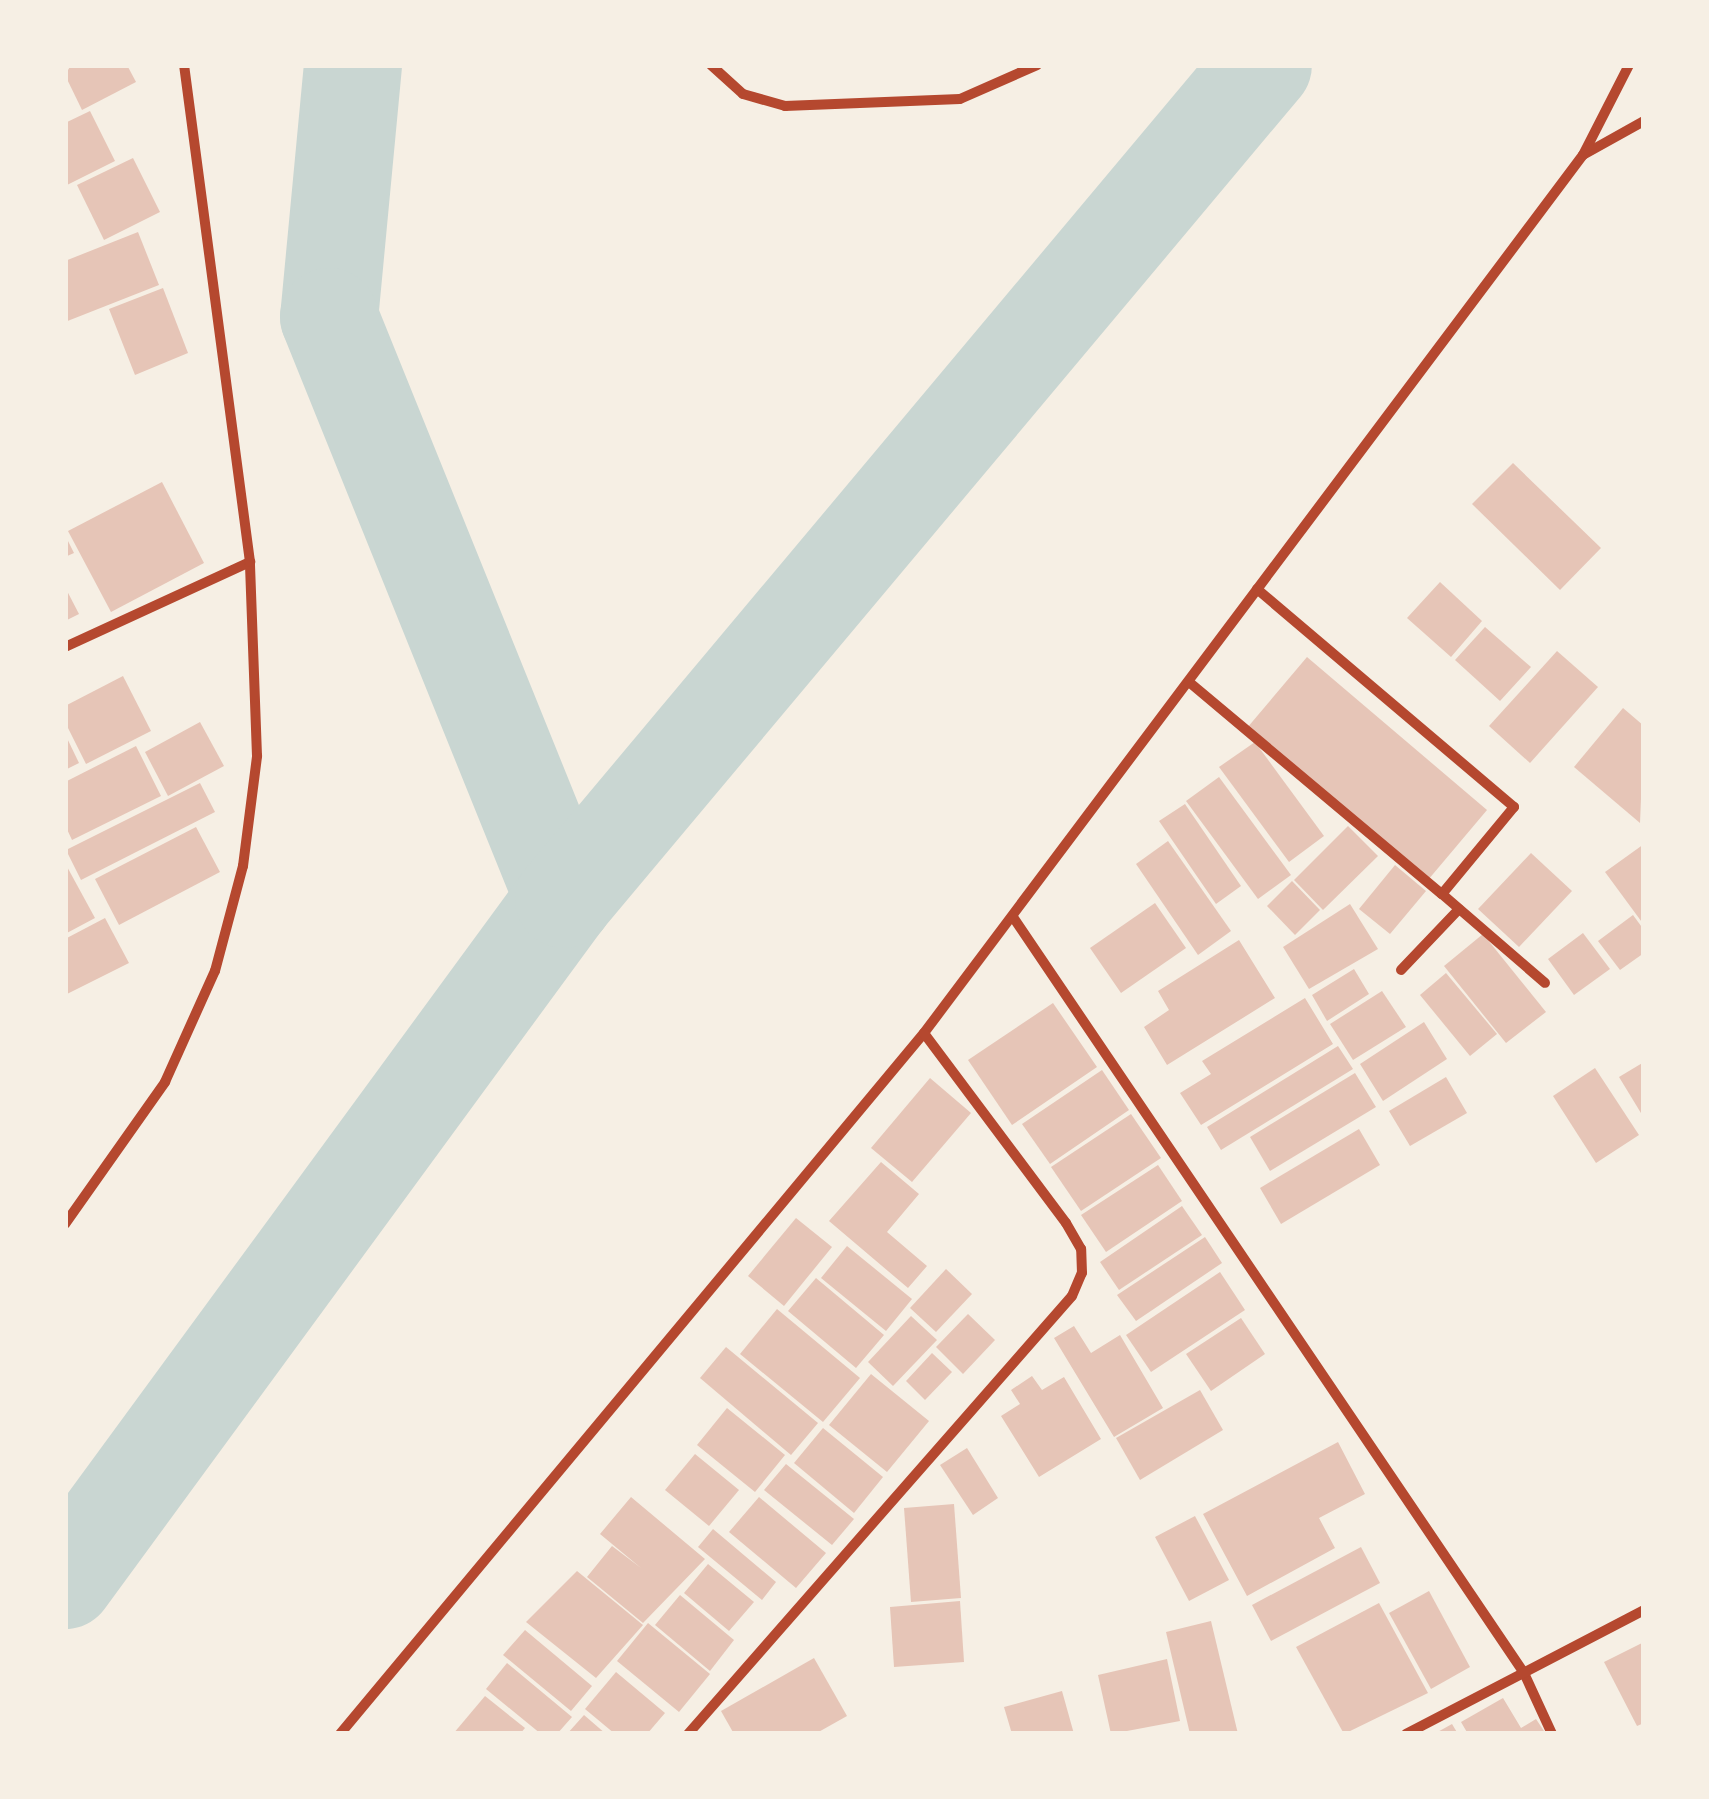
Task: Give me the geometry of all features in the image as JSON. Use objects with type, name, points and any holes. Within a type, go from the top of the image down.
[{"type":"street","points":[[65,1224],[165,1082],[216,970],[243,866],[257,756],[250,562],[184,65]]},
{"type":"street","points":[[711,65],[743,94],[785,106],[960,99],[1037,65]]},
{"type":"street","points":[[340,1734],[924,1033],[1582,156],[1629,65]]},
{"type":"street","points":[[1582,156],[1644,121]]},
{"type":"street","points":[[65,647],[250,562]]},
{"type":"street","points":[[1257,589],[1514,808],[1442,894]]},
{"type":"street","points":[[1188,682],[1545,983]]},
{"type":"street","points":[[1400,970],[1459,909]]},
{"type":"street","points":[[1013,917],[1524,1673],[1552,1734]]},
{"type":"street","points":[[688,1734],[1072,1296],[1082,1273],[1081,1250],[1066,1224],[924,1033]]},
{"type":"street","points":[[1406,1734],[1644,1610]]},
{"type":"building","points":[[71,65],[127,65],[136,82],[82,110],[65,75]]},
{"type":"building","points":[[90,111],[115,161],[65,186],[65,123]]},
{"type":"building","points":[[133,158],[160,212],[104,240],[77,185]]},
{"type":"building","points":[[138,232],[159,285],[65,322],[65,261]]},
{"type":"building","points":[[163,288],[188,353],[135,375],[109,309]]},
{"type":"building","points":[[1513,463],[1601,548],[1560,590],[1472,504]]},
{"type":"building","points":[[162,482],[204,563],[111,612],[68,531]]},
{"type":"building","points":[[65,535],[74,553],[65,557]]},
{"type":"building","points":[[1440,582],[1482,621],[1451,657],[1407,618]]},
{"type":"building","points":[[65,587],[79,614],[65,621]]},
{"type":"building","points":[[1485,627],[1531,667],[1500,701],[1455,660]]},
{"type":"building","points":[[1557,651],[1598,687],[1530,763],[1489,726]]},
{"type":"building","points":[[1307,657],[1487,810],[1428,880],[1247,728]]},
{"type":"building","points":[[123,676],[151,731],[86,764],[65,722],[65,706]]},
{"type":"building","points":[[1623,708],[1644,726],[1640,823],[1574,767]]},
{"type":"building","points":[[200,722],[224,766],[168,796],[145,752]]},
{"type":"building","points":[[65,734],[79,763],[65,770]]},
{"type":"building","points":[[1255,742],[1324,836],[1289,862],[1219,767]]},
{"type":"building","points":[[136,746],[161,796],[72,840],[65,825],[65,782]]},
{"type":"building","points":[[1219,777],[1291,875],[1258,899],[1186,801]]},
{"type":"building","points":[[200,783],[215,812],[81,880],[66,850]]},
{"type":"building","points":[[1185,804],[1241,886],[1216,904],[1159,821]]},
{"type":"building","points":[[1348,826],[1378,856],[1323,910],[1294,880]]},
{"type":"building","points":[[196,827],[220,872],[119,925],[95,879]]},
{"type":"building","points":[[1168,841],[1231,931],[1198,955],[1136,864]]},
{"type":"building","points":[[1644,844],[1644,925],[1605,872]]},
{"type":"building","points":[[1531,853],[1572,891],[1519,947],[1478,909]]},
{"type":"building","points":[[65,863],[95,918],[65,934]]},
{"type":"building","points":[[1395,865],[1426,891],[1390,934],[1359,909]]},
{"type":"building","points":[[1292,881],[1320,910],[1295,935],[1267,906]]},
{"type":"building","points":[[1155,903],[1186,948],[1121,993],[1090,948]]},
{"type":"building","points":[[1350,904],[1378,949],[1309,989],[1283,947]]},
{"type":"building","points":[[1633,915],[1644,930],[1644,953],[1620,970],[1598,941]]},
{"type":"building","points":[[105,918],[129,963],[65,995],[65,939]]},
{"type":"building","points":[[1583,933],[1610,969],[1574,995],[1548,959]]},
{"type":"building","points":[[1483,934],[1546,1012],[1506,1043],[1444,966]]},
{"type":"building","points":[[1239,940],[1275,998],[1167,1065],[1144,1027],[1169,1010],[1158,991]]},
{"type":"building","points":[[1354,969],[1369,994],[1327,1021],[1312,995]]},
{"type":"building","points":[[1446,973],[1497,1034],[1470,1056],[1420,995]]},
{"type":"building","points":[[1382,991],[1406,1027],[1353,1060],[1330,1024]]},
{"type":"building","points":[[1305,998],[1333,1044],[1201,1125],[1180,1093],[1211,1074],[1202,1061]]},
{"type":"building","points":[[1053,1003],[1097,1067],[1012,1125],[968,1060]]},
{"type":"building","points":[[1424,1022],[1447,1059],[1383,1101],[1360,1064]]},
{"type":"building","points":[[1338,1046],[1353,1069],[1221,1150],[1207,1127]]},
{"type":"building","points":[[1644,1062],[1644,1118],[1619,1077]]},
{"type":"building","points":[[1595,1068],[1639,1135],[1596,1163],[1553,1096]]},
{"type":"building","points":[[1102,1070],[1129,1110],[1050,1164],[1022,1124]]},
{"type":"building","points":[[1355,1073],[1376,1107],[1270,1171],[1250,1137]]},
{"type":"building","points":[[1446,1077],[1467,1113],[1410,1146],[1389,1111]]},
{"type":"building","points":[[930,1078],[971,1113],[912,1182],[871,1148]]},
{"type":"building","points":[[1131,1114],[1161,1158],[1081,1211],[1051,1167]]},
{"type":"building","points":[[1359,1129],[1380,1165],[1281,1224],[1260,1188]]},
{"type":"building","points":[[881,1162],[919,1194],[887,1232],[927,1266],[908,1288],[829,1221]]},
{"type":"building","points":[[1158,1165],[1182,1201],[1106,1252],[1081,1215]]},
{"type":"building","points":[[1182,1206],[1202,1235],[1119,1290],[1100,1262]]},
{"type":"building","points":[[796,1218],[832,1247],[784,1306],[748,1276]]},
{"type":"building","points":[[1205,1237],[1222,1263],[1136,1321],[1117,1295]]},
{"type":"building","points":[[847,1246],[912,1299],[886,1331],[821,1278]]},
{"type":"building","points":[[946,1269],[972,1294],[936,1332],[910,1308]]},
{"type":"building","points":[[1220,1272],[1245,1310],[1151,1372],[1126,1335]]},
{"type":"building","points":[[816,1278],[884,1335],[856,1368],[788,1311]]},
{"type":"building","points":[[777,1309],[860,1378],[823,1422],[740,1354]]},
{"type":"building","points":[[968,1314],[995,1340],[963,1374],[936,1347]]},
{"type":"building","points":[[911,1316],[937,1340],[893,1386],[868,1362]]},
{"type":"building","points":[[1241,1318],[1265,1354],[1211,1391],[1186,1354]]},
{"type":"building","points":[[1074,1326],[1091,1353],[1120,1335],[1163,1408],[1114,1437],[1054,1338]]},
{"type":"building","points":[[726,1347],[818,1423],[791,1455],[700,1378]]},
{"type":"building","points":[[932,1353],[952,1372],[925,1400],[906,1381]]},
{"type":"building","points":[[871,1374],[929,1421],[887,1472],[829,1425]]},
{"type":"building","points":[[1032,1376],[1042,1390],[1064,1377],[1101,1439],[1039,1477],[1001,1416],[1020,1404],[1011,1390]]},
{"type":"building","points":[[1200,1390],[1223,1430],[1140,1480],[1116,1438]]},
{"type":"building","points":[[727,1408],[785,1455],[755,1492],[697,1445]]},
{"type":"building","points":[[823,1428],[883,1477],[854,1513],[794,1463]]},
{"type":"building","points":[[1338,1442],[1365,1494],[1319,1518],[1335,1548],[1247,1596],[1203,1514]]},
{"type":"building","points":[[967,1448],[998,1498],[973,1515],[940,1465]]},
{"type":"building","points":[[695,1454],[739,1490],[709,1526],[665,1490]]},
{"type":"building","points":[[786,1464],[854,1519],[832,1545],[764,1490]]},
{"type":"building","points":[[631,1497],[705,1559],[643,1623],[587,1577],[612,1546],[641,1568],[600,1534]]},
{"type":"building","points":[[759,1497],[826,1553],[796,1588],[729,1532]]},
{"type":"building","points":[[954,1504],[961,1598],[911,1602],[904,1508]]},
{"type":"building","points":[[1195,1516],[1229,1580],[1189,1601],[1155,1537]]},
{"type":"building","points":[[713,1529],[776,1582],[762,1600],[698,1547]]},
{"type":"building","points":[[1361,1547],[1380,1583],[1271,1641],[1252,1605]]},
{"type":"building","points":[[708,1564],[754,1602],[729,1631],[684,1593]]},
{"type":"building","points":[[577,1571],[643,1625],[596,1678],[526,1622]]},
{"type":"building","points":[[1429,1591],[1470,1667],[1431,1689],[1389,1613]]},
{"type":"building","points":[[680,1595],[734,1640],[710,1671],[655,1625]]},
{"type":"building","points":[[960,1601],[964,1662],[894,1667],[890,1607]]},
{"type":"building","points":[[1379,1603],[1428,1693],[1344,1734],[1296,1647]]},
{"type":"building","points":[[1211,1621],[1238,1734],[1190,1734],[1166,1632]]},
{"type":"building","points":[[648,1623],[710,1674],[679,1712],[617,1661]]},
{"type":"building","points":[[525,1630],[592,1686],[571,1711],[503,1655]]},
{"type":"building","points":[[1644,1642],[1644,1723],[1637,1726],[1604,1662]]},
{"type":"building","points":[[814,1658],[847,1716],[815,1734],[734,1734],[721,1711]]},
{"type":"building","points":[[1167,1659],[1180,1721],[1111,1734],[1098,1675]]},
{"type":"building","points":[[507,1663],[572,1717],[557,1734],[541,1734],[486,1689]]},
{"type":"building","points":[[616,1672],[665,1713],[647,1734],[615,1734],[585,1709]]},
{"type":"building","points":[[1062,1691],[1074,1734],[1012,1734],[1004,1707]]},
{"type":"building","points":[[485,1696],[525,1728],[520,1734],[453,1734]]},
{"type":"building","points":[[1503,1698],[1521,1728],[1536,1719],[1546,1734],[1468,1734],[1461,1722]]},
{"type":"building","points":[[584,1715],[606,1734],[567,1734]]},
{"type":"building","points":[[1452,1724],[1458,1734],[1434,1734]]},
{"type":"waterway","points":[[353,65],[329,317],[564,899]]},
{"type":"waterway","points":[[65,1580],[564,899],[1263,65]]}]
